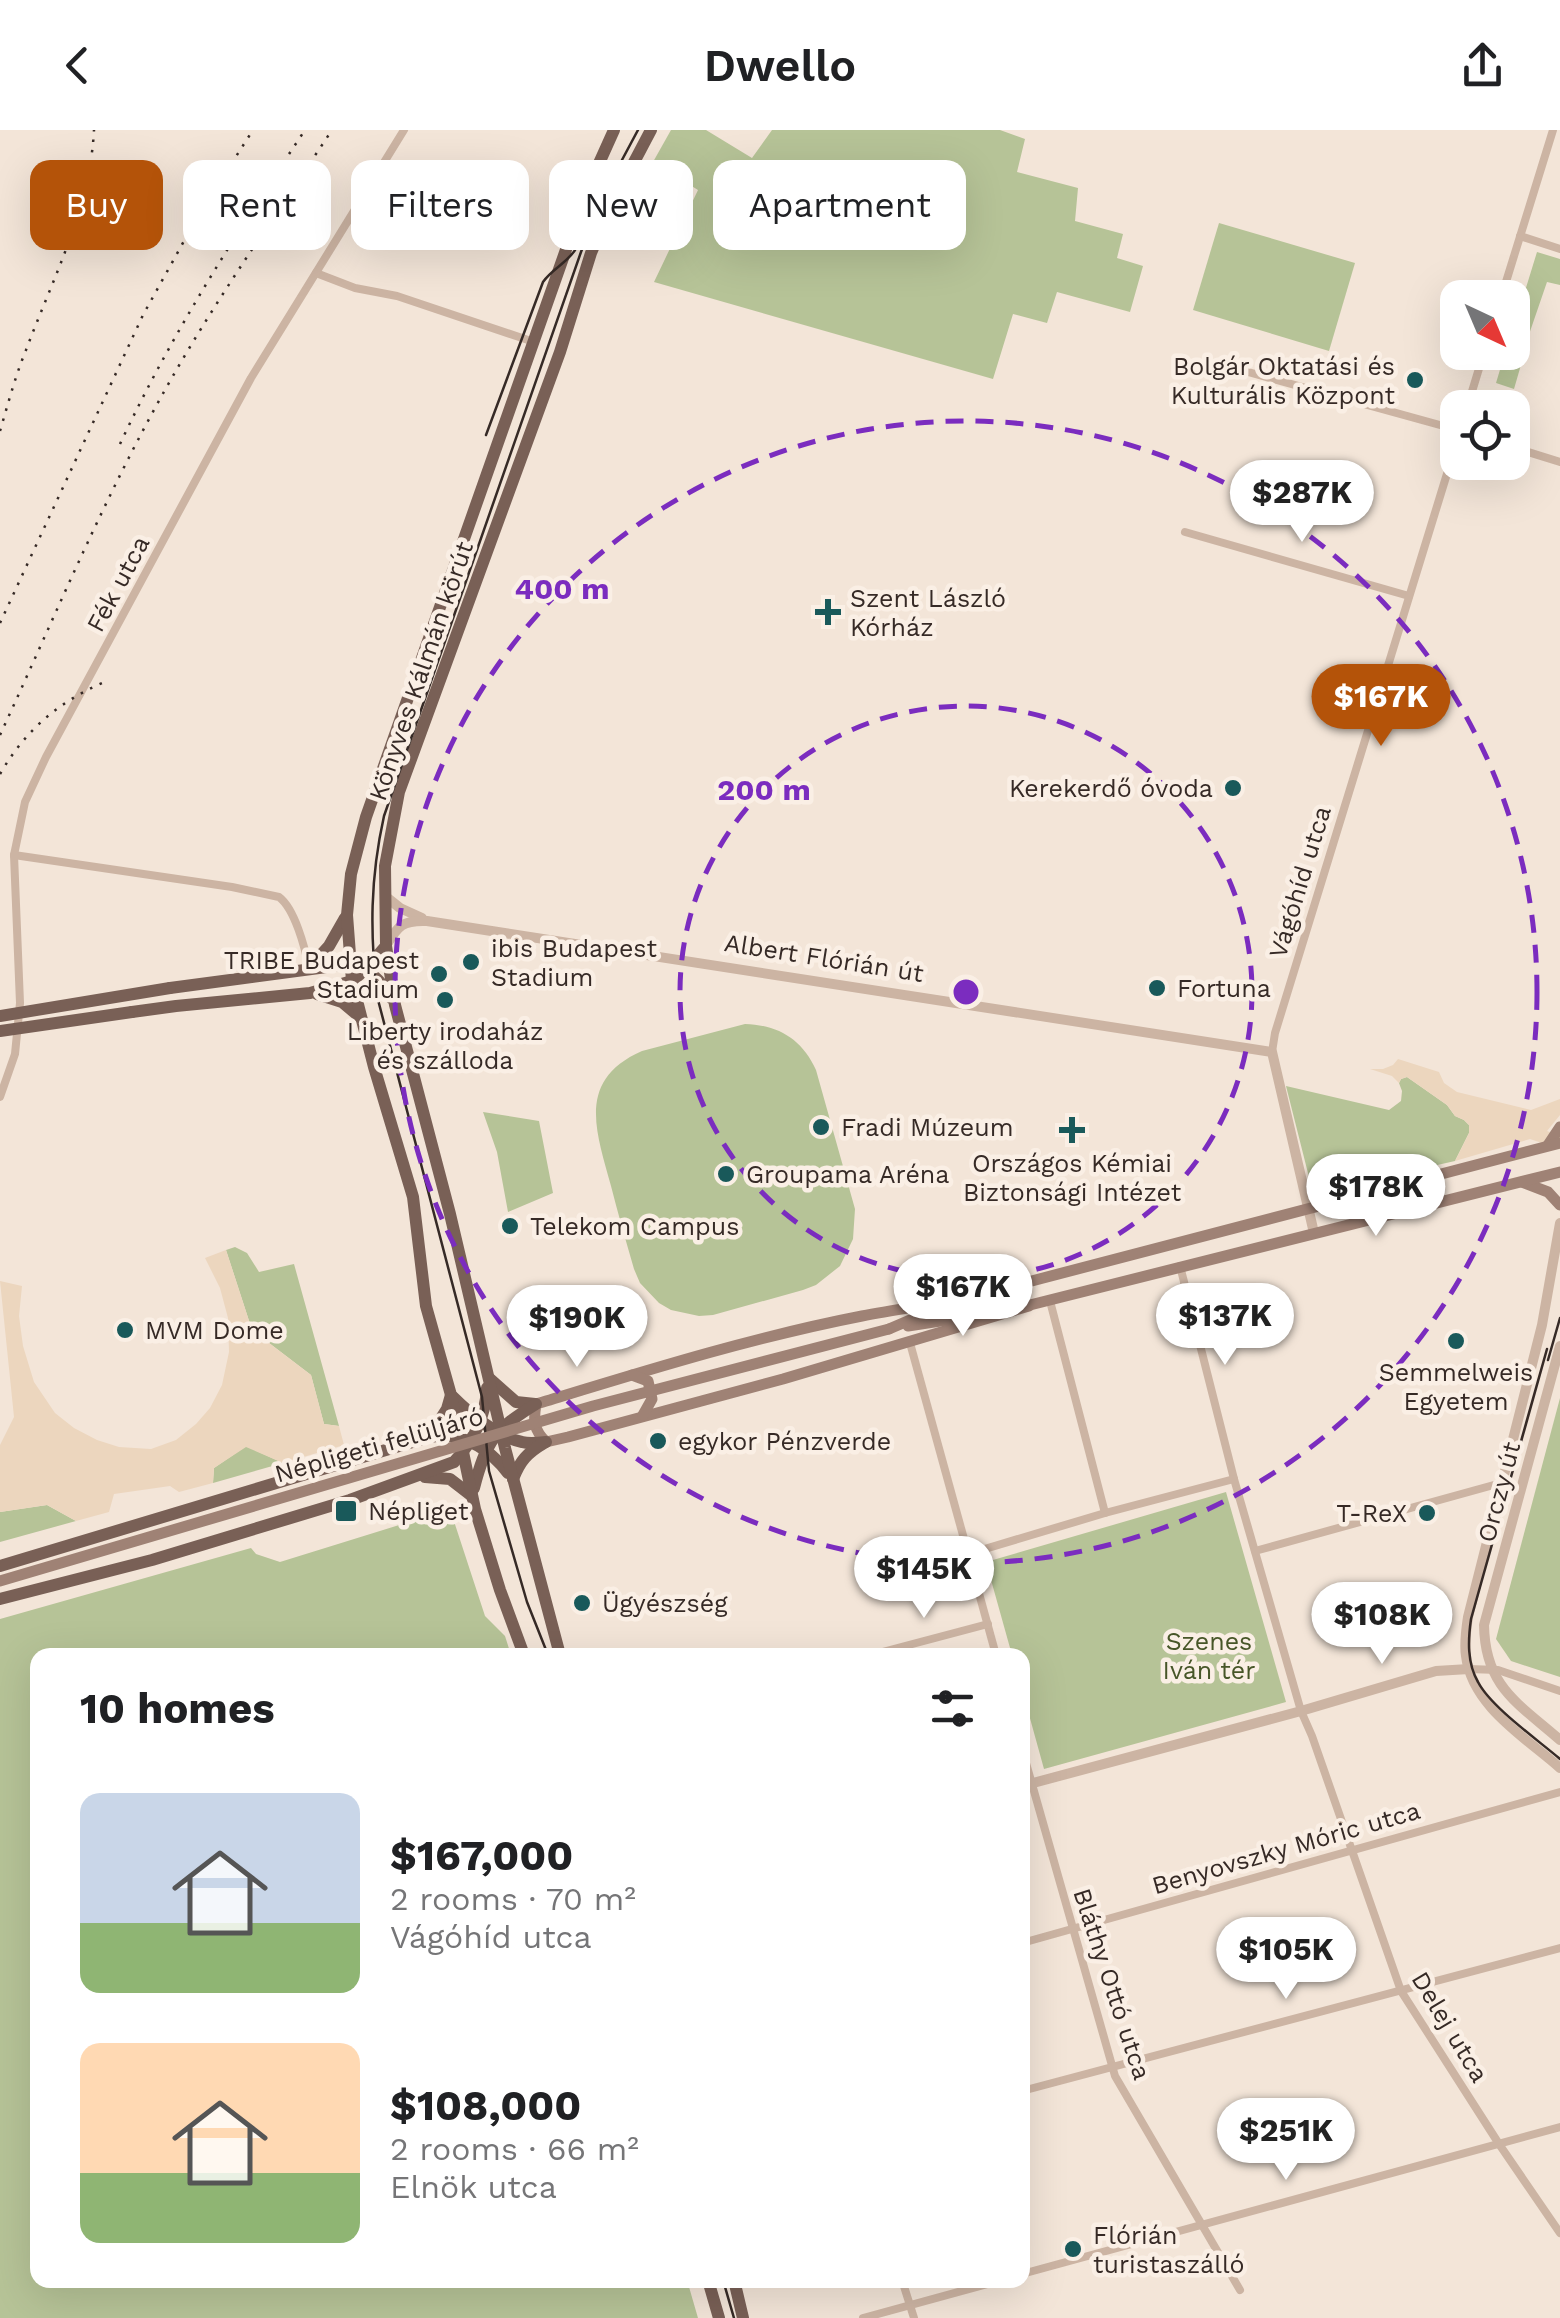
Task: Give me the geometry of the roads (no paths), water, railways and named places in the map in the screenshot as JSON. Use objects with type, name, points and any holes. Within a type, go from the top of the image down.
[{"type":"main road","name":"Könyves Kálmán körút","points":[[521,1648],[472,1496],[465,1443],[426,1306],[413,1198],[360,1018],[352,981],[347,915],[351,874],[366,818],[587,190],[614,130]]},
{"type":"main road","name":"Könyves Kálmán körút","points":[[558,1648],[395,1005],[386,946],[385,866],[399,792],[592,254],[612,204],[651,130]]},
{"type":"main road","points":[[309,968],[329,946],[347,915]]},
{"type":"main road","points":[[0,1032],[176,1006],[310,993],[352,981],[386,946]]},
{"type":"main road","points":[[0,1016],[350,964],[376,976],[395,1005]]},
{"type":"main road","points":[[310,993],[330,996],[360,1018]]},
{"type":"main road","points":[[419,1476],[450,1479],[472,1496],[485,1452],[511,1419],[536,1404],[831,1323],[960,1299],[1554,1144],[1560,1127]]},
{"type":"main road","points":[[890,1329],[1050,1302],[1560,1172]]},
{"type":"main road","points":[[1522,1182],[1548,1192],[1560,1204]]},
{"type":"main road","points":[[890,1329],[960,1299]]},
{"type":"main road","points":[[429,1437],[448,1409],[451,1395],[481,1421],[524,1443],[546,1442],[783,1379],[1030,1306]]},
{"type":"main road","name":"Népligeti felüljáró","points":[[0,1581],[593,1406],[890,1329]]},
{"type":"main road","points":[[632,1375],[648,1382],[652,1400],[643,1415]]},
{"type":"main road","points":[[488,1377],[516,1402],[536,1404]]},
{"type":"main road","points":[[0,1599],[152,1560],[350,1500],[454,1462],[481,1421],[488,1377]]},
{"type":"main road","points":[[536,1404],[534,1426],[546,1442]]},
{"type":"main road","points":[[0,1566],[429,1437],[448,1434],[485,1452],[513,1478],[520,1462],[546,1442]]},
{"type":"main road","points":[[377,1452],[394,1472],[387,1487]]},
{"type":"main road","points":[[344,1463],[338,1486],[345,1499],[350,1500]]},
{"type":"main road","points":[[710,2288],[719,2318]]},
{"type":"main road","points":[[736,2288],[744,2318]]},
{"type":"street","name":"Fék utca","points":[[0,1097],[15,1054],[20,1003],[14,855],[25,802],[252,378],[404,130]]},
{"type":"street","points":[[1507,280],[1553,130]]},
{"type":"street","points":[[1520,236],[1560,249]]},
{"type":"street","points":[[316,272],[356,288],[388,294],[534,342]]},
{"type":"street","points":[[1230,368],[1440,429]]},
{"type":"street","points":[[1530,453],[1560,462]]},
{"type":"street","name":"Vágóhíd utca","points":[[1272,1052],[1444,480]]},
{"type":"street","points":[[1185,532],[1409,596]]},
{"type":"street","points":[[14,855],[279,896],[288,906],[309,968]]},
{"type":"street","name":"Albert Flórián út","points":[[385,896],[400,908],[428,920],[1272,1052]]},
{"type":"street","points":[[386,946],[399,927],[410,920],[428,920]]},
{"type":"street","points":[[1272,1052],[1314,1233]]},
{"type":"street","name":"Orczy út","points":[[1560,1223],[1542,1326],[1500,1484],[1465,1643],[1469,1669],[1488,1706],[1560,1768]]},
{"type":"street","points":[[1180,1266],[1234,1479],[1301,1711]]},
{"type":"street","points":[[1050,1302],[1106,1513]]},
{"type":"street","points":[[910,1342],[994,1648]]},
{"type":"street","name":"Orczy út","points":[[1491,1668],[1484,1625],[1560,1346]]},
{"type":"street","points":[[968,1554],[1234,1479]]},
{"type":"street","points":[[1255,1551],[1500,1484]]},
{"type":"street","points":[[897,1648],[988,1624]]},
{"type":"street","points":[[1491,1668],[1504,1691],[1560,1740]]},
{"type":"street","points":[[1030,1783],[1436,1671],[1491,1668],[1560,1691]]},
{"type":"street","name":"Delej utca","points":[[1301,1711],[1401,1990],[1560,2233]]},
{"type":"street","name":"Benyovszky Móric utca","points":[[1030,1941],[1560,1792]]},
{"type":"street","name":"Bláthy Ottó utca","points":[[1030,1793],[1115,2076],[1240,2290]]},
{"type":"street","points":[[1030,2089],[1560,1948]]},
{"type":"street","points":[[1030,2272],[1560,2127]]},
{"type":"street","points":[[905,2288],[914,2318]]},
{"type":"street","points":[[864,2318],[973,2288]]},
{"type":"tram line","points":[[545,1648],[527,1602],[489,1471],[482,1397],[377,996],[372,928],[374,884],[384,816],[581,252],[599,203],[638,130]]},
{"type":"tram line","points":[[486,435],[543,282],[575,250]]},
{"type":"tram line","points":[[1548,1360],[1560,1318]]},
{"type":"tram line","points":[[1517,1456],[1547,1349],[1471,1619],[1469,1651],[1474,1675],[1484,1692],[1560,1759]]},
{"type":"tram line","points":[[725,2288],[734,2318]]},
{"type":"railway","points":[[0,431],[22,360],[78,215],[94,130]]},
{"type":"railway","points":[[0,623],[143,315],[199,214],[253,130]]},
{"type":"railway","points":[[120,444],[206,284],[305,130]]},
{"type":"railway","points":[[0,735],[97,523],[160,399],[221,296],[332,130]]},
{"type":"railway","points":[[0,774],[20,744],[44,720],[102,683]]},
{"type":"place","name":"Bolgár Oktatási és Kulturális Központ","points":[[1415,380]]},
{"type":"place","name":"Szent László Kórház","points":[[828,612]]},
{"type":"place","name":"Kerekerdő óvoda","points":[[1233,788]]},
{"type":"place","name":"ibis Budapest Stadium","points":[[471,962]]},
{"type":"place","name":"TRIBE Budapest Stadium","points":[[439,974]]},
{"type":"place","name":"Fortuna","points":[[1157,988]]},
{"type":"place","name":"Liberty irodaház és szálloda","points":[[445,1000]]},
{"type":"place","name":"Fradi Múzeum","points":[[821,1127]]},
{"type":"place","name":"Országos Kémiai Biztonsági Intézet","points":[[1072,1130]]},
{"type":"place","name":"Groupama Aréna","points":[[726,1174]]},
{"type":"place","name":"Telekom Campus","points":[[510,1226]]},
{"type":"place","name":"MVM Dome","points":[[125,1330]]},
{"type":"place","name":"Semmelweis Egyetem","points":[[1456,1341]]},
{"type":"place","name":"egykor Pénzverde","points":[[658,1441]]},
{"type":"place","name":"Népliget","points":[[346,1511]]},
{"type":"place","name":"T-ReX","points":[[1427,1513]]},
{"type":"place","name":"Ügyészség","points":[[582,1603]]},
{"type":"place","name":"Flórián turistaszálló","points":[[1073,2249]]},
{"type":"park label","name":"Szenes Iván tér","points":[[1209,1656]]}]
